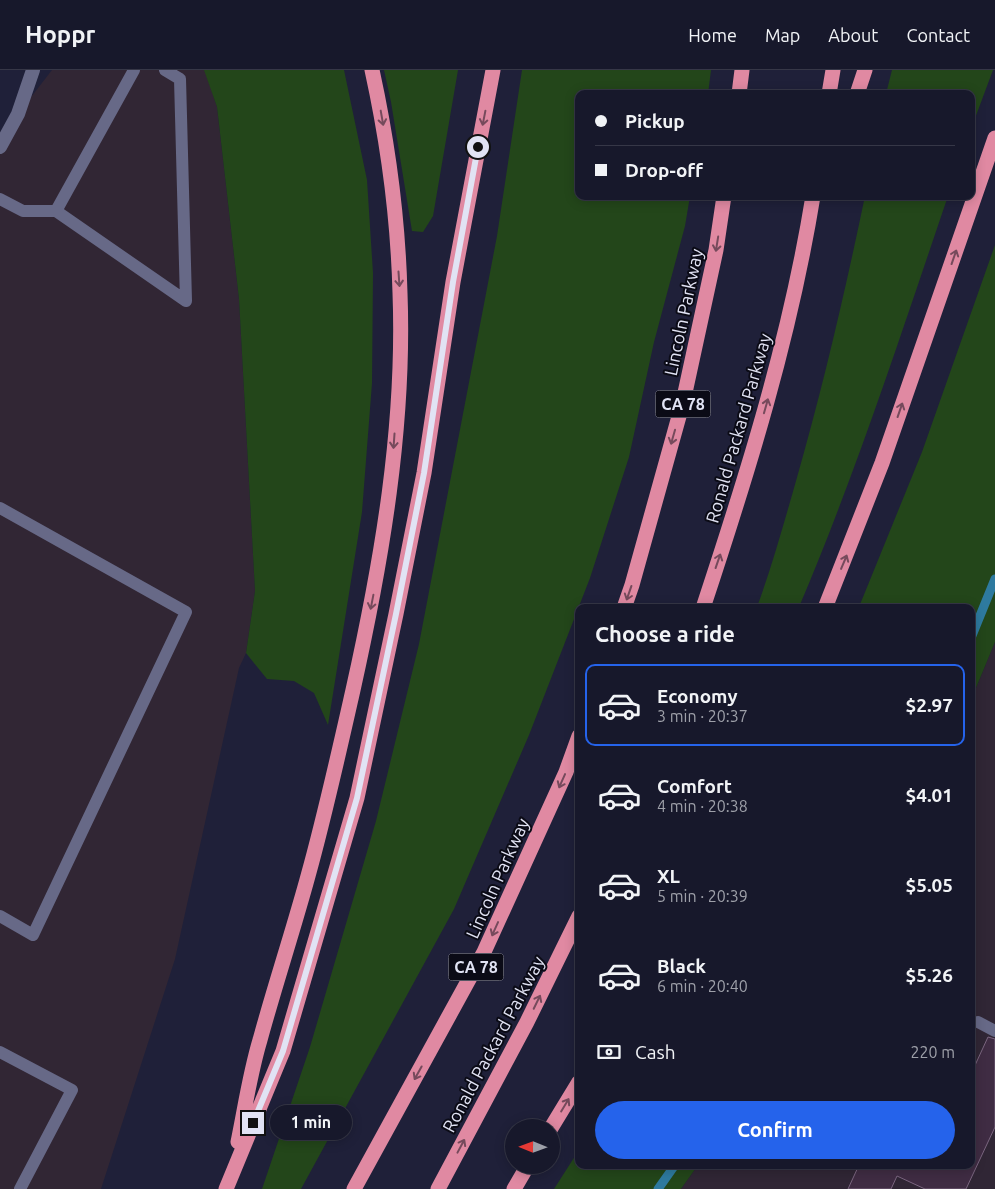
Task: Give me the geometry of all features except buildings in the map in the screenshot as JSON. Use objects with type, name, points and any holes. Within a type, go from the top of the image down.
[{"type":"highway","points":[[228,1183],[259,1043],[308,876],[342,740],[373,599],[393,462],[399,384],[400,294],[395,208],[383,119],[372,70]]},
{"type":"highway","points":[[228,1183],[283,1051],[357,798],[424,473],[453,282],[492,70]]},
{"type":"highway","points":[[740,90],[742,70]]},
{"type":"highway","points":[[830,90],[833,70]]},
{"type":"highway","points":[[858,90],[865,70]]},
{"type":"highway","points":[[975,196],[995,138]]},
{"type":"highway","name":"Lincoln Parkway","points":[[625,604],[683,402],[716,250],[723,200]]},
{"type":"highway","points":[[803,256],[812,200]]},
{"type":"highway","points":[[803,256],[822,200]]},
{"type":"highway","points":[[827,604],[882,463],[973,200]]},
{"type":"highway","name":"Ronald Packard Parkway","points":[[704,604],[743,487],[776,374],[803,256]]},
{"type":"highway","name":"Lincoln Parkway","points":[[354,1189],[484,952],[566,772],[575,747]]},
{"type":"highway","name":"Ronald Packard Parkway","points":[[438,1189],[527,1022],[575,924]]},
{"type":"highway","points":[[556,1119],[575,1089]]},
{"type":"highway","points":[[514,1189],[523,1174]]},
{"type":"street","points":[[0,147],[18,114],[33,70]]},
{"type":"lane","points":[[56,211],[134,70]]},
{"type":"lane","points":[[0,199],[23,211],[56,211],[186,301],[180,79],[165,70]]},
{"type":"lane","points":[[0,508],[186,612],[33,935],[0,916]]},
{"type":"lane","points":[[978,1022],[995,1031]]},
{"type":"lane","points":[[0,1052],[72,1090],[20,1189]]},
{"type":"shaded area","points":[[52,70],[205,70],[217,107],[239,299],[255,591],[246,653],[239,668],[175,959],[101,1189],[0,1189],[0,147],[18,114]]},
{"type":"shaded area","points":[[995,642],[995,1189],[681,1189],[695,1169],[975,1169],[975,690]]},
{"type":"green space","points":[[204,70],[344,70],[367,180],[373,273],[372,383],[362,512],[328,725],[314,693],[294,681],[267,679],[246,653],[255,591],[239,299],[217,107]]},
{"type":"green space","points":[[384,70],[458,70],[433,216],[423,232],[412,231]]},
{"type":"green space","points":[[522,70],[711,70],[708,90],[575,90],[575,200],[689,200],[685,226],[654,342],[629,457],[590,578],[580,604],[575,604],[575,617],[529,735],[454,909],[301,1189],[262,1189],[310,1047],[376,821],[419,644],[497,236]]},
{"type":"green space","points":[[892,70],[993,70],[975,118],[975,90],[887,90]]},
{"type":"green space","points":[[864,200],[947,200],[859,454],[800,604],[758,604],[806,446]]},
{"type":"green space","points":[[995,245],[995,642],[975,690],[975,604],[860,604],[922,452]]},
{"type":"green space","points":[[575,1156],[575,1169],[695,1169],[681,1189],[554,1189]]},
{"type":"waterway","points":[[975,628],[995,579]]},
{"type":"waterway","points":[[658,1189],[672,1169]]},
{"type":"route","points":[[253,1123],[283,1051],[357,798],[424,473],[453,282],[478,147]]}]
